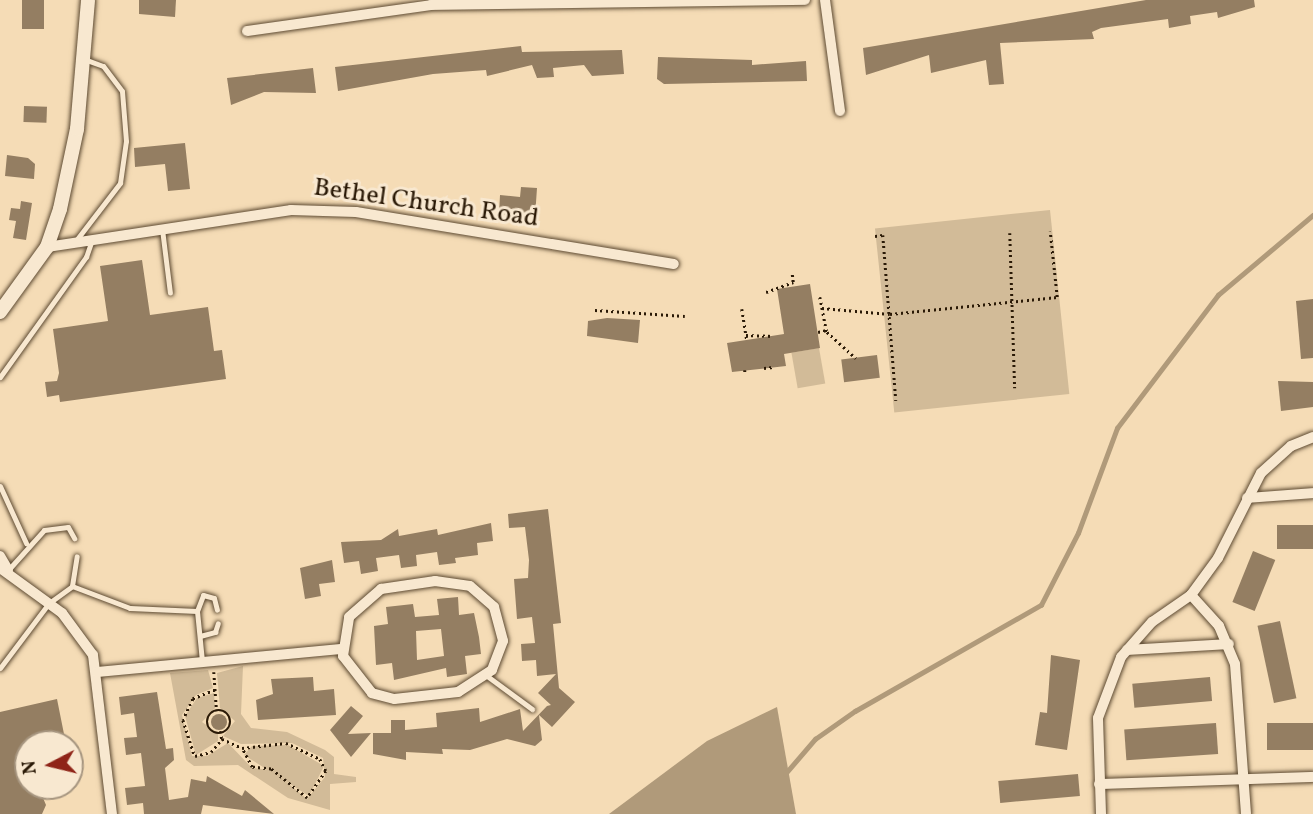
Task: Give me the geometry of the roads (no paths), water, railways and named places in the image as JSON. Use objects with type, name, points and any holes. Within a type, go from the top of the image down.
[{"type":"street","points":[[0,312],[47,247],[68,180],[88,0]]},
{"type":"street","points":[[247,31],[430,5],[805,0]]},
{"type":"street","points":[[825,0],[841,111]]},
{"type":"street","name":"Bethel Church Road","points":[[47,247],[290,210],[356,212],[674,264]]},
{"type":"street","points":[[1101,814],[1100,709],[1127,650],[1191,595],[1247,498],[1274,458],[1313,437]]},
{"type":"street","points":[[1247,498],[1313,494]]},
{"type":"street","points":[[0,556],[4,569],[49,603],[84,637],[97,672],[112,814]]},
{"type":"street","points":[[456,582],[486,597],[499,616],[503,641],[487,676],[467,690],[394,699],[361,685],[341,649],[349,617],[370,593],[456,582]]},
{"type":"street","points":[[1191,595],[1229,644],[1246,814]]},
{"type":"street","points":[[1127,650],[1229,644]]},
{"type":"street","points":[[97,672],[341,649]]},
{"type":"street","points":[[1099,784],[1313,777]]},
{"type":"lane","points":[[74,243],[120,183],[126,141],[122,91],[103,66],[83,59]]},
{"type":"lane","points":[[162,229],[170,293]]},
{"type":"lane","points":[[0,377],[86,257],[92,240]]},
{"type":"lane","points":[[0,486],[26,543]]},
{"type":"lane","points":[[4,569],[26,543],[64,526],[75,538]]},
{"type":"lane","points":[[0,668],[49,603],[72,586],[77,556]]},
{"type":"lane","points":[[72,586],[130,608],[197,611]]},
{"type":"lane","points":[[207,663],[197,611],[203,595],[214,598],[217,610]]},
{"type":"lane","points":[[200,636],[215,632],[218,623]]},
{"type":"lane","points":[[487,676],[532,709]]},
{"type":"waterway","points":[[785,774],[815,739],[855,711],[1041,605],[1078,533],[1117,428],[1218,295],[1313,215]]}]
